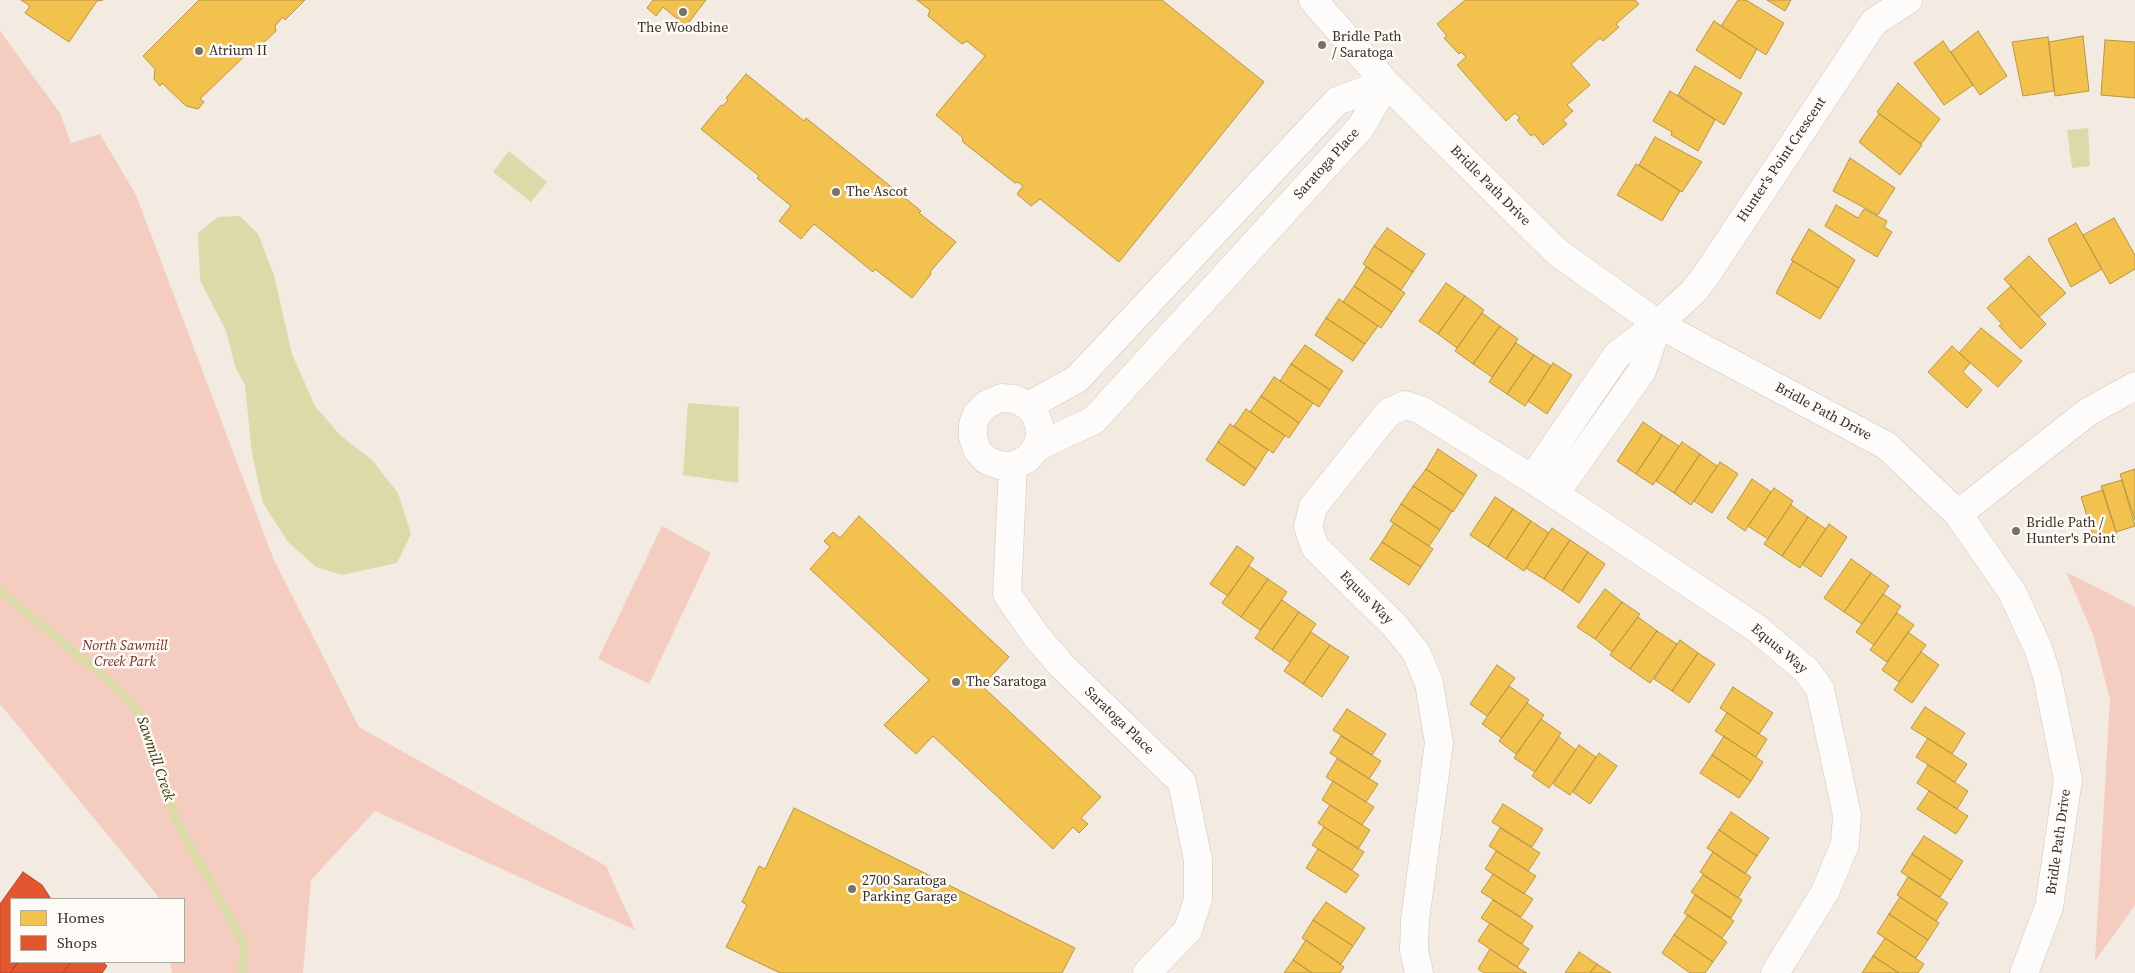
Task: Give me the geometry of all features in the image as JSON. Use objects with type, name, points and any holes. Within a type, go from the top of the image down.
[{"type":"street","name":"Bridle Path Drive","points":[[1313,0],[1386,83],[1557,252],[1658,324],[1887,446],[1958,514],[2012,592],[2038,648],[2047,676],[2068,780],[2049,907],[2024,973]]},
{"type":"street","name":"Hunter's Point Crescent","points":[[1658,324],[1693,292],[1705,277],[1874,22],[1908,0]]},
{"type":"street","points":[[1028,406],[1077,379],[1337,102],[1386,83]]},
{"type":"street","name":"Saratoga Place","points":[[1037,447],[1094,420],[1361,127],[1386,83]]},
{"type":"street","points":[[1532,479],[1618,355],[1658,324]]},
{"type":"street","points":[[1555,494],[1642,371],[1658,324]]},
{"type":"street","points":[[1958,514],[2088,412],[2135,386]]},
{"type":"street","points":[[1000,398],[1015,399],[1028,406],[1035,414],[1039,425],[1040,436],[1037,447],[1027,459],[1012,466],[999,465],[986,460],[977,450],[973,437],[973,425],[977,414],[987,404],[1000,398]]},
{"type":"street","name":"Equus Way","points":[[1420,973],[1414,950],[1415,920],[1439,743],[1429,683],[1416,652],[1394,625],[1315,547],[1308,527],[1313,507],[1388,413],[1405,405],[1421,410],[1532,479],[1767,636],[1806,670],[1820,689],[1847,815],[1845,844],[1825,892],[1775,973]]},
{"type":"street","name":"Saratoga Place","points":[[1012,466],[1007,594],[1036,636],[1062,666],[1182,782],[1198,860],[1198,899],[1188,930],[1147,973]]},
{"type":"green space","name":"North Sawmill Creek Park","points":[[0,31],[60,113],[71,143],[100,134],[136,195],[274,560],[359,727],[606,866],[635,930],[375,811],[311,880],[303,973],[172,973],[170,963],[185,963],[185,898],[158,898],[0,704]]},
{"type":"green space","points":[[662,526],[711,553],[649,684],[598,659]]},
{"type":"green space","points":[[2066,572],[2135,607],[2135,905],[2095,961],[2110,699],[2093,634]]},
{"type":"shaded area","points":[[2088,128],[2090,166],[2072,168],[2067,130]]},
{"type":"shaded area","points":[[509,151],[547,182],[531,202],[493,172]]},
{"type":"shaded area","points":[[240,216],[258,234],[274,275],[292,354],[315,406],[340,435],[372,460],[398,493],[411,534],[397,563],[342,575],[316,567],[288,542],[263,503],[252,454],[245,385],[236,369],[226,331],[200,280],[198,233],[218,217]]},
{"type":"shaded area","points":[[688,403],[739,407],[738,483],[683,475]]},
{"type":"building: Homes","points":[[21,0],[103,0],[97,1],[69,42],[25,13],[30,6]]},
{"type":"building: Homes","name":"Atrium II","points":[[199,0],[305,0],[285,20],[283,17],[275,26],[276,31],[260,46],[256,45],[200,99],[204,102],[198,109],[186,106],[162,83],[160,86],[154,79],[155,69],[143,56]]},
{"type":"building: Homes","name":"The Woodbine","points":[[653,0],[706,0],[686,26],[663,7],[656,16],[647,8]]},
{"type":"building: Homes","points":[[917,0],[1162,0],[1264,82],[1119,262],[1040,199],[1031,206],[1017,194],[1023,186],[1018,182],[1015,183],[963,142],[962,137],[936,115],[985,56],[967,41],[962,44],[928,16],[930,10]]},
{"type":"building: Homes","points":[[1465,0],[1635,0],[1639,4],[1616,24],[1619,27],[1603,41],[1600,38],[1571,64],[1590,85],[1567,105],[1573,111],[1563,120],[1567,124],[1543,145],[1534,134],[1531,136],[1517,120],[1520,118],[1515,113],[1506,121],[1457,65],[1466,57],[1461,52],[1459,54],[1444,38],[1447,36],[1437,24]]},
{"type":"building: Homes","points":[[1738,0],[1746,0],[1784,23],[1766,55],[1721,26]]},
{"type":"building: Homes","points":[[1767,0],[1791,0],[1785,11]]},
{"type":"building: Homes","points":[[1714,21],[1757,49],[1740,79],[1696,50]]},
{"type":"building: Homes","points":[[1978,31],[2007,76],[1980,95],[1951,52]]},
{"type":"building: Homes","points":[[2083,36],[2089,91],[2055,96],[2049,42]]},
{"type":"building: Homes","points":[[2048,37],[2054,91],[2023,96],[2012,42]]},
{"type":"building: Homes","points":[[2105,40],[2135,42],[2135,98],[2101,95]]},
{"type":"building: Homes","points":[[1943,41],[1973,85],[1944,105],[1914,63]]},
{"type":"building: Homes","points":[[1695,66],[1742,93],[1724,125],[1678,95]]},
{"type":"building: Homes","name":"The Ascot","points":[[746,74],[804,121],[806,118],[921,211],[919,213],[956,242],[930,272],[931,274],[912,298],[875,269],[873,272],[814,224],[801,239],[779,221],[791,206],[757,178],[759,176],[701,129],[721,105],[723,106],[728,100],[726,98]]},
{"type":"building: Homes","points":[[1898,83],[1940,119],[1921,144],[1877,112]]},
{"type":"building: Homes","points":[[1670,91],[1715,120],[1698,151],[1671,135],[1672,132],[1653,121]]},
{"type":"building: Homes","points":[[1879,114],[1922,145],[1900,175],[1859,142]]},
{"type":"building: Homes","points":[[1655,137],[1702,162],[1682,192],[1639,165]]},
{"type":"building: Homes","points":[[1850,158],[1895,188],[1878,215],[1833,191]]},
{"type":"building: Homes","points":[[1636,164],[1680,191],[1662,221],[1617,195]]},
{"type":"building: Homes","points":[[1836,205],[1858,218],[1864,209],[1887,221],[1884,227],[1892,232],[1877,257],[1825,226]]},
{"type":"building: Homes","points":[[2114,218],[2135,255],[2135,269],[2110,284],[2083,235]]},
{"type":"building: Homes","points":[[2076,223],[2102,269],[2071,287],[2048,239]]},
{"type":"building: Homes","points":[[1387,228],[1425,254],[1413,272],[1374,246]]},
{"type":"building: Homes","points":[[1809,229],[1855,260],[1839,288],[1791,260]]},
{"type":"building: Homes","points":[[1374,246],[1413,272],[1401,290],[1363,264]]},
{"type":"building: Homes","points":[[2029,256],[2066,293],[2039,317],[2004,279]]},
{"type":"building: Homes","points":[[1793,261],[1839,288],[1820,319],[1776,293]]},
{"type":"building: Homes","points":[[1366,267],[1405,293],[1392,312],[1354,286]]},
{"type":"building: Homes","points":[[1446,283],[1465,296],[1438,334],[1419,321]]},
{"type":"building: Homes","points":[[1354,286],[1392,312],[1381,328],[1343,302]]},
{"type":"building: Homes","points":[[2011,286],[2046,324],[2021,349],[1999,326],[2002,324],[1987,308]]},
{"type":"building: Homes","points":[[1465,296],[1484,310],[1457,348],[1438,334]]},
{"type":"building: Homes","points":[[1339,299],[1378,326],[1365,344],[1326,318]]},
{"type":"building: Homes","points":[[1482,313],[1500,326],[1473,364],[1455,351]]},
{"type":"building: Homes","points":[[1326,318],[1365,344],[1353,361],[1315,335]]},
{"type":"building: Homes","points":[[1500,326],[1518,339],[1492,377],[1473,364]]},
{"type":"building: Homes","points":[[1981,328],[2022,361],[1998,387],[1959,353]]},
{"type":"building: Homes","points":[[1516,343],[1534,355],[1507,394],[1489,382]]},
{"type":"building: Homes","points":[[1305,345],[1343,371],[1330,390],[1291,364]]},
{"type":"building: Homes","points":[[1952,346],[1970,363],[1963,372],[1982,390],[1967,408],[1928,372]]},
{"type":"building: Homes","points":[[1534,355],[1551,366],[1525,406],[1507,394]]},
{"type":"building: Homes","points":[[1553,363],[1572,375],[1547,414],[1528,401]]},
{"type":"building: Homes","points":[[1291,364],[1330,390],[1319,407],[1280,381]]},
{"type":"building: Homes","points":[[1274,377],[1313,403],[1299,423],[1261,396]]},
{"type":"building: Homes","points":[[1261,396],[1299,423],[1289,438],[1250,412]]},
{"type":"building: Homes","points":[[1246,409],[1285,436],[1273,453],[1234,426]]},
{"type":"building: Homes","points":[[1643,422],[1662,435],[1636,474],[1617,461]]},
{"type":"building: Homes","points":[[1230,424],[1268,450],[1256,469],[1218,442]]},
{"type":"building: Homes","points":[[1662,435],[1679,446],[1653,485],[1636,474]]},
{"type":"building: Homes","points":[[1218,442],[1256,469],[1244,486],[1206,460]]},
{"type":"building: Homes","points":[[1682,442],[1700,454],[1674,493],[1656,481]]},
{"type":"building: Homes","points":[[1438,449],[1477,475],[1464,495],[1426,469]]},
{"type":"building: Homes","points":[[1700,454],[1717,466],[1691,505],[1674,493]]},
{"type":"building: Homes","points":[[1720,462],[1738,474],[1712,513],[1694,501]]},
{"type":"building: Homes","points":[[1426,469],[1464,495],[1453,512],[1413,486]]},
{"type":"building: Homes","points":[[2135,469],[2135,520],[2120,474]]},
{"type":"building: Homes","points":[[1752,479],[1771,492],[1745,531],[1727,518]]},
{"type":"building: Homes","points":[[2122,480],[2135,526],[2116,532],[2101,486]]},
{"type":"building: Homes","points":[[1413,486],[1452,511],[1440,530],[1401,504]]},
{"type":"building: Homes","points":[[1774,488],[1793,501],[1768,539],[1748,526]]},
{"type":"building: Homes","points":[[2103,490],[2118,538],[2096,545],[2081,497]]},
{"type":"building: Homes","points":[[1495,497],[1513,509],[1488,547],[1470,535]]},
{"type":"building: Homes","points":[[1401,504],[1440,530],[1429,546],[1390,521]]},
{"type":"building: Homes","points":[[1791,505],[1808,517],[1782,556],[1764,544]]},
{"type":"building: Homes","points":[[1513,509],[1531,521],[1506,559],[1488,547]]},
{"type":"building: Homes","name":"The Saratoga","points":[[859,516],[1009,657],[982,686],[1101,797],[1081,818],[1088,824],[1079,833],[1073,827],[1053,849],[933,736],[916,754],[884,725],[929,680],[810,569],[830,547],[824,541],[833,532],[840,538]]},
{"type":"building: Homes","points":[[1808,517],[1826,529],[1800,568],[1782,556]]},
{"type":"building: Homes","points":[[1531,521],[1549,533],[1524,571],[1506,559]]},
{"type":"building: Homes","points":[[1394,523],[1433,549],[1421,567],[1382,542]]},
{"type":"building: Homes","points":[[1829,524],[1847,537],[1821,577],[1802,564]]},
{"type":"building: Homes","points":[[1552,528],[1570,540],[1544,579],[1526,568]]},
{"type":"building: Homes","points":[[1570,540],[1588,552],[1562,591],[1544,579]]},
{"type":"building: Homes","points":[[1382,542],[1421,567],[1409,585],[1370,559]]},
{"type":"building: Homes","points":[[1237,546],[1254,558],[1228,596],[1210,584]]},
{"type":"building: Homes","points":[[1588,552],[1605,564],[1579,603],[1562,591]]},
{"type":"building: Homes","points":[[1851,559],[1871,573],[1844,612],[1824,598]]},
{"type":"building: Homes","points":[[1249,566],[1268,579],[1241,617],[1222,603]]},
{"type":"building: Homes","points":[[1871,573],[1889,586],[1862,624],[1844,612]]},
{"type":"building: Homes","points":[[1268,579],[1287,592],[1260,630],[1241,617]]},
{"type":"building: Homes","points":[[1605,589],[1622,602],[1595,639],[1577,627]]},
{"type":"building: Homes","points":[[1883,594],[1901,606],[1874,645],[1856,632]]},
{"type":"building: Homes","points":[[1282,600],[1299,612],[1272,650],[1255,638]]},
{"type":"building: Homes","points":[[1622,602],[1640,614],[1612,652],[1595,639]]},
{"type":"building: Homes","points":[[1299,612],[1316,624],[1290,662],[1272,650]]},
{"type":"building: Homes","points":[[1897,613],[1914,625],[1887,662],[1870,650]]},
{"type":"building: Homes","points":[[1638,617],[1657,631],[1630,669],[1610,655]]},
{"type":"building: Homes","points":[[1657,631],[1677,644],[1650,683],[1630,669]]},
{"type":"building: Homes","points":[[1311,632],[1330,645],[1303,684],[1284,671]]},
{"type":"building: Homes","points":[[1908,632],[1926,645],[1899,682],[1882,670]]},
{"type":"building: Homes","points":[[1680,640],[1698,653],[1672,691],[1654,679]]},
{"type":"building: Homes","points":[[1330,645],[1349,657],[1322,697],[1303,684]]},
{"type":"building: Homes","points":[[1921,652],[1939,665],[1912,703],[1894,690]]},
{"type":"building: Homes","points":[[1698,653],[1715,664],[1689,703],[1672,691]]},
{"type":"building: Homes","points":[[1497,665],[1515,678],[1487,716],[1470,704]]},
{"type":"building: Homes","points":[[1509,686],[1529,700],[1502,738],[1482,724]]},
{"type":"building: Homes","points":[[1733,687],[1773,713],[1759,734],[1720,708]]},
{"type":"building: Homes","points":[[1527,703],[1544,715],[1516,754],[1499,741]]},
{"type":"building: Homes","points":[[1925,707],[1965,733],[1952,754],[1911,728]]},
{"type":"building: Homes","points":[[1347,709],[1386,734],[1372,755],[1333,730]]},
{"type":"building: Homes","points":[[1727,713],[1767,739],[1756,757],[1715,731]]},
{"type":"building: Homes","points":[[1541,719],[1561,733],[1535,772],[1514,758]]},
{"type":"building: Homes","points":[[1341,736],[1381,761],[1369,779],[1330,753]]},
{"type":"building: Homes","points":[[1724,736],[1763,762],[1751,781],[1712,755]]},
{"type":"building: Homes","points":[[1559,737],[1576,750],[1549,788],[1532,776]]},
{"type":"building: Homes","points":[[1928,738],[1967,764],[1955,782],[1916,757]]},
{"type":"building: Homes","points":[[1579,745],[1596,757],[1570,795],[1553,784]]},
{"type":"building: Homes","points":[[1599,753],[1617,766],[1590,804],[1573,792]]},
{"type":"building: Homes","points":[[1712,755],[1751,781],[1739,798],[1700,773]]},
{"type":"building: Homes","points":[[1337,759],[1378,784],[1366,802],[1326,777]]},
{"type":"building: Homes","points":[[1928,765],[1968,791],[1957,809],[1917,783]]},
{"type":"building: Homes","points":[[1333,781],[1374,807],[1362,825],[1322,800]]},
{"type":"building: Homes","points":[[1929,791],[1968,816],[1956,834],[1917,809]]},
{"type":"building: Homes","points":[[1503,804],[1543,829],[1532,847],[1492,822]]},
{"type":"building: Homes","points":[[1330,805],[1370,830],[1358,849],[1318,823]]},
{"type":"building: Homes","name":"2700 Saratoga Parking Garage","points":[[794,808],[1075,948],[1062,973],[780,973],[726,947],[747,905],[742,902],[759,866],[765,869]]},
{"type":"building: Homes","points":[[1731,812],[1769,838],[1757,856],[1719,830]]},
{"type":"building: Homes","points":[[1324,827],[1364,852],[1352,870],[1312,845]]},
{"type":"building: Homes","points":[[1500,828],[1540,853],[1528,871],[1489,846]]},
{"type":"building: Homes","points":[[1719,830],[1757,856],[1745,874],[1707,848]]},
{"type":"building: Homes","points":[[1924,836],[1963,861],[1951,880],[1912,854]]},
{"type":"building: Homes","points":[[1318,849],[1359,875],[1346,893],[1306,868]]},
{"type":"building: Homes","points":[[1496,851],[1536,876],[1524,894],[1485,869]]},
{"type":"building: Homes","points":[[1713,852],[1751,877],[1738,898],[1700,872]]},
{"type":"building: Homes","points":[[1912,854],[1951,880],[1940,897],[1901,872]]},
{"type":"building: Homes","points":[[1493,874],[1533,899],[1521,917],[1481,892]]},
{"type":"building: Homes","points":[[1703,875],[1742,900],[1731,918],[1691,892]]},
{"type":"building: Homes","points":[[1908,877],[1948,903],[1936,921],[1897,895]]},
{"type":"building: Homes","points":[[1695,895],[1734,921],[1722,938],[1684,913]]},
{"type":"building: Homes","points":[[1900,897],[1939,923],[1928,940],[1889,914]]},
{"type":"building: Homes","points":[[1493,900],[1533,926],[1522,944],[1481,918]]},
{"type":"building: Homes","points":[[1326,902],[1365,928],[1353,946],[1313,920]]},
{"type":"building: Homes","points":[[1889,914],[1928,940],[1916,958],[1877,933]]},
{"type":"building: Homes","points":[[1688,915],[1727,942],[1713,962],[1674,935]]},
{"type":"building: Homes","points":[[1313,920],[1353,946],[1341,964],[1302,938]]},
{"type":"building: Homes","points":[[1490,923],[1529,949],[1517,967],[1478,941]]},
{"type":"building: Homes","points":[[1674,935],[1713,962],[1705,973],[1690,973],[1662,953]]},
{"type":"building: Homes","points":[[1885,938],[1924,964],[1918,973],[1899,973],[1873,956]]},
{"type":"building: Homes","points":[[1306,940],[1344,967],[1340,973],[1312,973],[1293,960]]},
{"type":"building: Homes","points":[[1490,949],[1527,973],[1484,973],[1478,969]]},
{"type":"building: Homes","points":[[1579,952],[1597,964],[1590,973],[1565,973]]},
{"type":"building: Homes","points":[[1873,956],[1899,973],[1862,973]]},
{"type":"building: Homes","points":[[1293,960],[1312,973],[1284,973]]},
{"type":"building: Homes","points":[[1597,964],[1611,973],[1590,973]]},
{"type":"building: Shops","points":[[23,872],[42,885],[50,898],[10,898],[10,963],[17,963],[10,973],[0,973],[0,904]]},
{"type":"building: Shops","points":[[17,963],[70,963],[63,973],[10,973]]},
{"type":"building: Shops","points":[[70,963],[104,963],[107,966],[102,973],[63,973]]},
{"type":"waterway","name":"Sawmill Creek","points":[[0,591],[94,668],[137,709],[177,822],[244,944],[242,973]]},
{"type":"place","name":"The Woodbine","points":[[683,12]]},
{"type":"place","name":"Bridle Path / Saratoga","points":[[1322,45]]},
{"type":"place","name":"Atrium II","points":[[199,51]]},
{"type":"place","name":"The Ascot","points":[[836,192]]},
{"type":"place","name":"Bridle Path / Hunter's Point","points":[[2016,531]]},
{"type":"place","name":"The Saratoga","points":[[956,682]]},
{"type":"place","name":"2700 Saratoga Parking Garage","points":[[852,889]]}]
